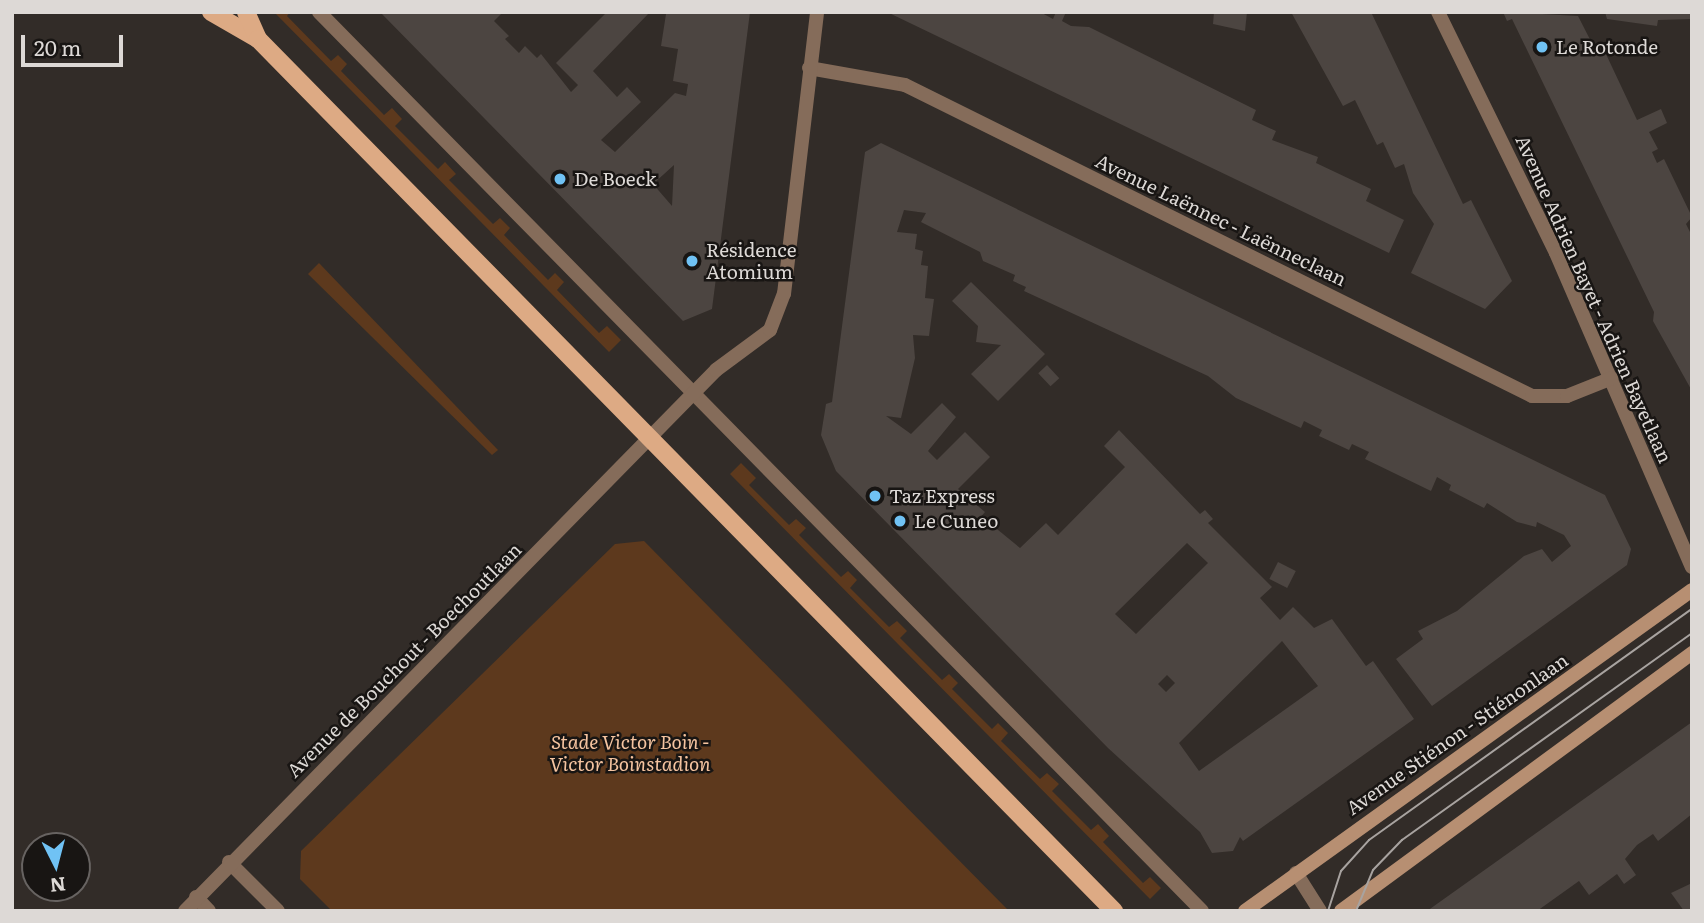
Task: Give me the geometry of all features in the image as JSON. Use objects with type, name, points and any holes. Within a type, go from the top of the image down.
[{"type":"main road","points":[[211,12],[258,38],[1114,911]]},
{"type":"main road","points":[[246,12],[258,38]]},
{"type":"street","points":[[319,12],[1202,911]]},
{"type":"street","name":"Avenue de Bouchout - Boechoutlaan","points":[[185,911],[229,862],[694,394],[770,330],[780,313],[817,12]]},
{"type":"street","name":"Avenue Adrien Bayet - Adrien Bayetlaan","points":[[1438,12],[1612,377],[1692,567]]},
{"type":"street","name":"Avenue Laënnec - Laënneclaan","points":[[809,68],[905,85],[1532,396],[1567,396],[1612,377]]},
{"type":"street","name":"Avenue Stiénon - Stiénonlaan","points":[[1245,911],[1692,590]]},
{"type":"street","points":[[1340,911],[1692,653]]},
{"type":"street","points":[[229,862],[278,911]]},
{"type":"street","points":[[1296,873],[1320,911]]},
{"type":"street","points":[[196,897],[209,911]]},
{"type":"green space","points":[[274,12],[290,12],[287,16],[331,61],[338,55],[347,64],[341,71],[384,115],[392,108],[402,119],[395,126],[438,169],[445,162],[456,174],[449,180],[493,224],[500,218],[510,228],[504,235],[548,280],[555,273],[564,282],[557,290],[599,333],[607,326],[621,340],[609,352]]},
{"type":"green space","points":[[319,263],[498,450],[492,455],[308,274]]},
{"type":"green space","points":[[741,463],[756,478],[749,485],[789,525],[796,519],[806,528],[799,535],[841,577],[848,571],[857,580],[850,588],[889,627],[897,621],[907,631],[900,638],[942,680],[949,674],[958,683],[952,689],[992,729],[998,723],[1008,733],[1001,741],[1040,779],[1047,773],[1059,784],[1052,791],[1091,830],[1098,824],[1109,836],[1103,842],[1143,883],[1150,877],[1161,888],[1150,899],[730,474]]},
{"type":"green space","name":"Stade Victor Boin - Victor Boinstadion","points":[[644,541],[1009,911],[332,911],[300,879],[301,851],[615,544]]},
{"type":"building","points":[[380,12],[503,12],[494,21],[509,36],[505,39],[519,53],[525,46],[537,58],[541,54],[571,92],[578,85],[556,63],[607,12],[650,12],[593,71],[617,97],[627,87],[641,102],[601,140],[615,152],[675,93],[686,96],[688,84],[673,81],[678,49],[661,46],[666,14],[750,12],[712,309],[683,321]],"holes":[[[674,165],[672,206],[653,184]]]},
{"type":"building","points":[[887,12],[1040,12],[1053,19],[1056,12],[1066,12],[1062,21],[1071,26],[1089,27],[1256,110],[1252,120],[1276,131],[1272,140],[1318,157],[1316,163],[1371,189],[1366,201],[1404,220],[1389,253]]},
{"type":"building","points":[[1214,12],[1247,12],[1245,31],[1213,24]]},
{"type":"building","points":[[1291,12],[1371,12],[1463,204],[1471,200],[1512,281],[1485,309],[1411,273],[1434,224],[1413,193],[1404,164],[1395,168],[1383,142],[1377,145],[1355,100],[1343,106]]},
{"type":"building","points":[[1503,12],[1578,16],[1598,55],[1605,52],[1637,120],[1661,109],[1667,123],[1649,132],[1658,149],[1652,152],[1657,163],[1664,159],[1692,217],[1686,224],[1692,236],[1692,391],[1653,321],[1654,312],[1512,19],[1507,21]]},
{"type":"building","points":[[1605,12],[1692,12],[1692,19],[1658,20],[1657,26],[1607,19]]},
{"type":"building","points":[[881,143],[1605,495],[1631,549],[1627,565],[1432,706],[1396,659],[1423,639],[1418,631],[1457,611],[1524,556],[1542,549],[1552,562],[1571,546],[1564,535],[1537,522],[1536,527],[1517,522],[1487,503],[1484,508],[1449,490],[1451,485],[1437,477],[1431,491],[1365,459],[1369,452],[1352,444],[1349,450],[1319,436],[1322,430],[1304,421],[1301,428],[1236,398],[1208,376],[1024,291],[1026,287],[1013,281],[1015,275],[983,261],[980,252],[921,222],[926,213],[904,210],[897,232],[917,234],[915,249],[923,251],[921,265],[928,266],[925,298],[934,299],[929,336],[913,335],[915,358],[901,418],[886,416],[911,434],[942,403],[956,417],[928,451],[937,460],[965,432],[990,457],[958,489],[985,512],[979,519],[988,530],[992,525],[1020,548],[1046,523],[1058,535],[1125,467],[1104,446],[1119,430],[1200,514],[1205,510],[1213,519],[1208,523],[1272,587],[1260,598],[1280,620],[1293,607],[1314,628],[1332,619],[1366,666],[1373,661],[1414,719],[1243,841],[1240,837],[1233,851],[1212,853],[1200,832],[1108,748],[836,471],[821,435],[826,404],[832,402],[865,152]],"holes":[[[1187,543],[1208,563],[1136,634],[1115,614]],[[1282,641],[1318,686],[1199,771],[1179,743]],[[1167,675],[1175,683],[1166,692],[1158,684]]]},
{"type":"building","points":[[971,282],[1045,354],[998,401],[971,374],[1001,345],[976,342],[978,326],[952,301]]},
{"type":"building","points":[[1047,365],[1059,378],[1050,386],[1038,373]]},
{"type":"building","points":[[1278,562],[1296,571],[1287,588],[1269,579]]},
{"type":"building","points":[[1692,722],[1692,814],[1658,841],[1653,834],[1637,845],[1625,859],[1636,875],[1624,884],[1617,874],[1589,895],[1579,881],[1537,911],[1427,911]]},
{"type":"building","points":[[1692,883],[1692,911],[1684,911],[1671,893]]},
{"type":"tram line","points":[[1328,911],[1341,871],[1369,840],[1692,609]]},
{"type":"tram line","points":[[1356,911],[1373,870],[1402,840],[1692,633]]},
{"type":"place","name":"Le Rotonde","points":[[1542,47]]},
{"type":"place","name":"De Boeck","points":[[560,179]]},
{"type":"place","name":"Résidence Atomium","points":[[692,261]]},
{"type":"place","name":"Taz Express","points":[[875,496]]},
{"type":"place","name":"Le Cuneo","points":[[900,521]]}]
